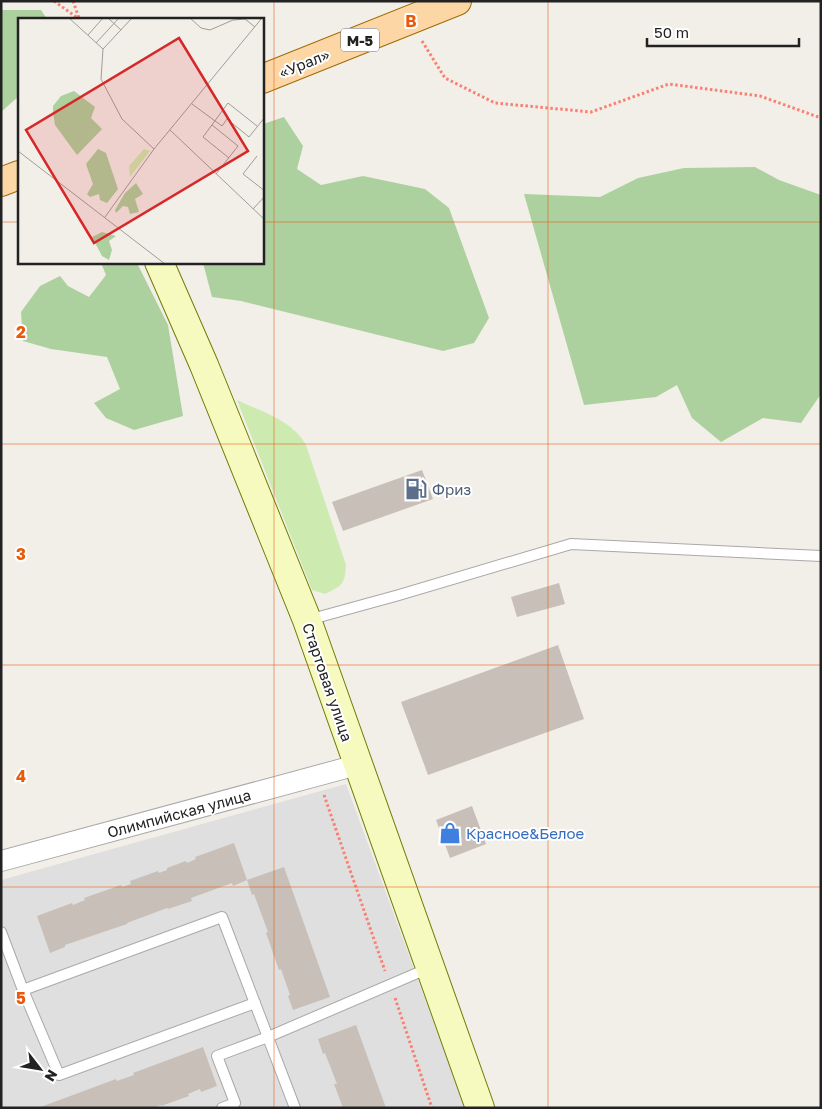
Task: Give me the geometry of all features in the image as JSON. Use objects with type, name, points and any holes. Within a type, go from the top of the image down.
[{"type":"main road","name":"«Урал»","points":[[264,78],[457,1]]},
{"type":"main road","points":[[1,182],[18,175]]},
{"type":"main road","name":"Стартовая улица","points":[[160,264],[204,366],[307,620],[480,1108]]},
{"type":"street","name":"Олимпийская улица","points":[[1,861],[358,765]]},
{"type":"lane","points":[[307,620],[571,544],[821,556]]},
{"type":"lane","points":[[23,990],[222,917],[295,1108]]},
{"type":"lane","points":[[1,932],[23,990],[60,1075],[255,1003]]},
{"type":"lane","points":[[222,1108],[235,1103],[217,1056],[268,1037],[430,968]]},
{"type":"path","points":[[54,1],[78,18]]},
{"type":"path","points":[[73,1],[79,18]]},
{"type":"path","points":[[409,20],[445,78],[495,103],[590,112],[669,84],[760,96],[821,118]]},
{"type":"path","points":[[317,776],[432,1108]]},
{"type":"shaded area","points":[[346,784],[465,1108],[1,1108],[1,880]]},
{"type":"green space","points":[[1,10],[41,10],[46,18],[18,18],[18,97],[1,112]]},
{"type":"green space","points":[[284,117],[303,146],[297,169],[321,185],[363,176],[425,189],[449,208],[489,318],[474,343],[443,351],[241,301],[212,297],[203,264],[264,264],[264,124]]},
{"type":"green space","points":[[755,167],[779,180],[821,195],[821,394],[801,423],[763,418],[721,442],[692,418],[677,385],[656,397],[584,405],[524,194],[600,197],[638,178],[684,168]]},
{"type":"green space","points":[[101,264],[138,264],[168,325],[183,416],[134,430],[106,418],[94,403],[120,389],[107,357],[51,349],[23,341],[21,312],[40,286],[60,276],[68,286],[89,297],[106,275]]},
{"type":"green space","points":[[237,400],[285,423],[300,436],[306,445],[346,565],[342,584],[325,594],[312,590]]},
{"type":"building","points":[[422,470],[433,499],[343,531],[332,502]]},
{"type":"building","points":[[559,583],[565,604],[517,617],[511,597]]},
{"type":"building","points":[[558,645],[584,719],[428,775],[401,702]]},
{"type":"building","points":[[472,806],[486,844],[450,858],[436,820]]},
{"type":"building","points":[[234,843],[247,880],[233,886],[232,883],[191,898],[192,901],[167,908],[65,945],[65,947],[50,953],[37,916],[72,903],[73,905],[85,900],[84,898],[121,885],[122,887],[131,884],[130,881],[158,871],[159,873],[186,861],[187,863],[196,859],[195,857]]},
{"type":"building","points":[[284,867],[330,997],[293,1010],[281,969],[279,970],[266,933],[268,932],[247,880]]},
{"type":"building","points":[[356,1025],[386,1108],[343,1108],[334,1084],[337,1084],[325,1053],[323,1054],[318,1039]]},
{"type":"building","points":[[203,1047],[217,1086],[201,1092],[200,1089],[188,1094],[189,1096],[152,1108],[38,1108],[116,1079],[117,1081],[134,1075],[133,1073]]},
{"type":"place","name":"Фриз","points":[[416,489]]},
{"type":"place","name":"Красное&Белое","points":[[450,833]]}]
